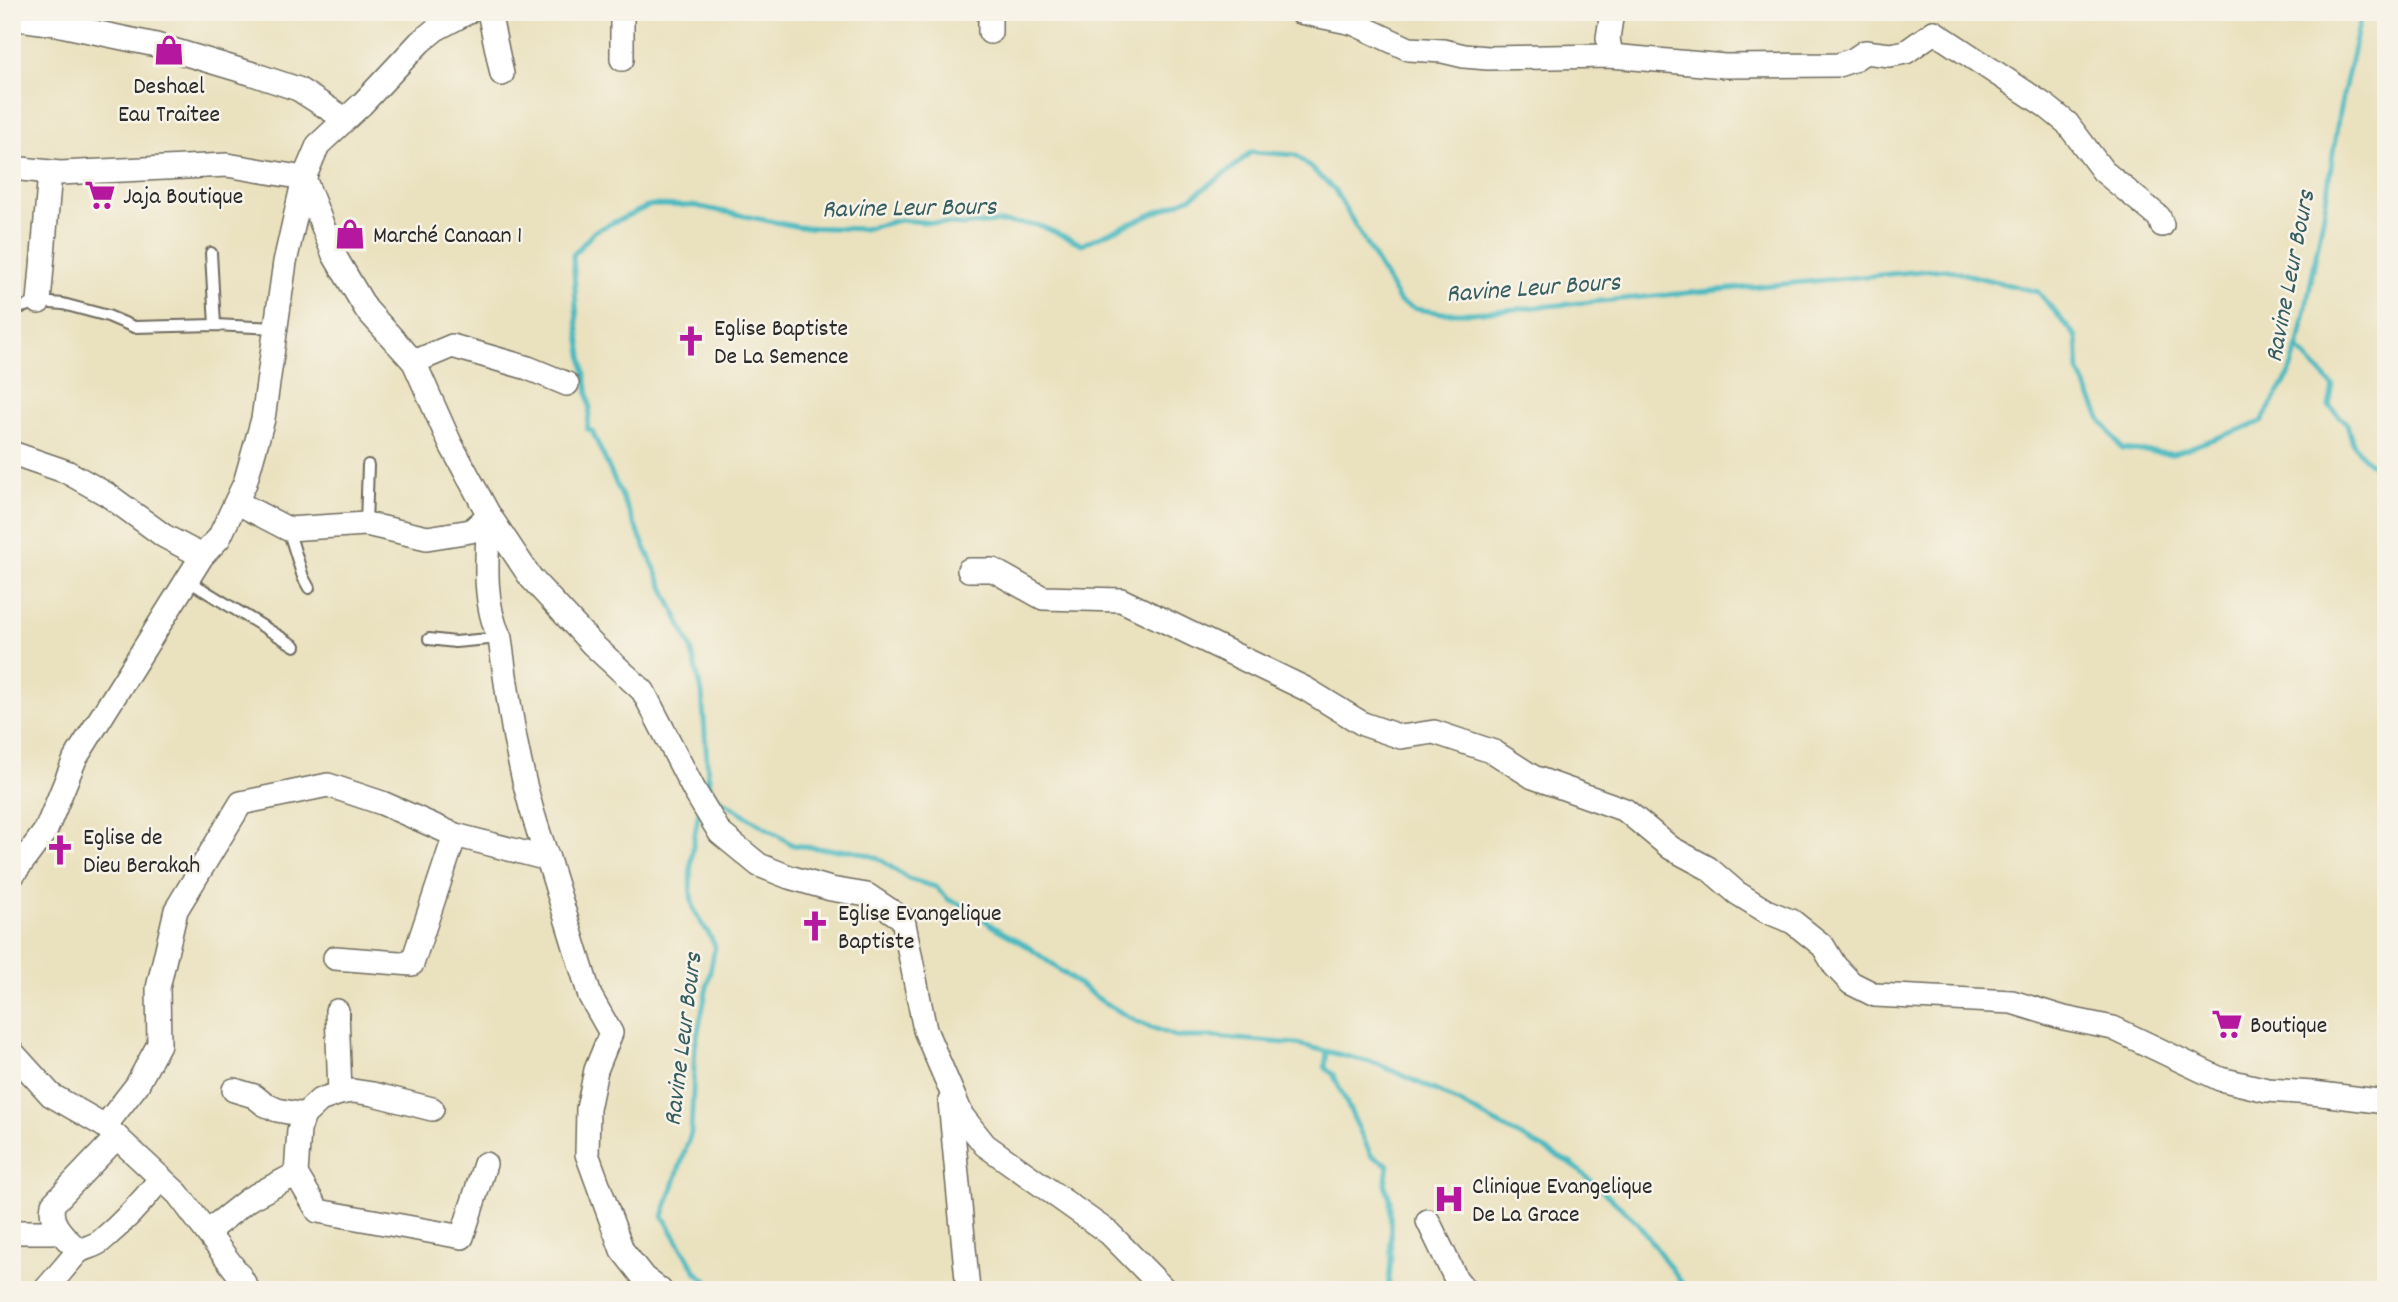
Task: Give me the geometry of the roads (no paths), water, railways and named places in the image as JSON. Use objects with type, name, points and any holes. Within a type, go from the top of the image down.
[{"type":"street","points":[[12,876],[46,830],[75,759],[202,556],[219,538],[244,483],[263,419],[285,262],[304,178],[318,145],[362,104],[437,20],[468,12]]},
{"type":"street","points":[[489,12],[502,74]]},
{"type":"street","points":[[622,12],[622,59]]},
{"type":"street","points":[[1300,12],[1353,23],[1409,49],[1443,51],[1464,56],[1611,56],[1725,66],[1838,65],[1865,52],[1890,55],[1906,52],[1934,22],[2057,115],[2086,145],[2103,171],[2159,217],[2162,225]]},
{"type":"street","points":[[1611,56],[1608,37],[1612,12]]},
{"type":"street","points":[[15,16],[156,45],[253,74],[298,89],[345,120]]},
{"type":"street","points":[[12,168],[50,172],[227,165],[304,178]]},
{"type":"street","points":[[39,302],[50,172]]},
{"type":"street","points":[[304,178],[340,266],[366,309],[414,362],[450,443],[489,515],[531,579],[592,644],[643,691],[694,790],[720,833],[759,864],[789,877],[867,895],[903,919],[925,1030],[962,1116],[985,1145],[1109,1233],[1161,1288]]},
{"type":"street","points":[[414,362],[452,346],[528,368],[567,384]]},
{"type":"street","points":[[12,453],[77,478],[108,495],[164,536],[202,556]]},
{"type":"street","points":[[236,502],[288,529],[366,524],[427,538],[471,531],[489,515]]},
{"type":"street","points":[[489,515],[487,553],[492,622],[500,638],[515,750],[533,821],[548,859],[590,996],[611,1033],[596,1070],[588,1109],[587,1154],[622,1250],[644,1279],[660,1290]]},
{"type":"street","points":[[969,570],[993,570],[1043,598],[1121,600],[1306,689],[1363,724],[1401,737],[1434,732],[1494,752],[1533,777],[1625,810],[1671,848],[1708,868],[1737,892],[1766,911],[1793,922],[1823,946],[1851,984],[1875,995],[2012,1002],[2064,1018],[2113,1028],[2220,1079],[2267,1090],[2386,1102]]},
{"type":"street","points":[[79,1251],[52,1220],[53,1204],[111,1131],[159,1044],[158,988],[176,910],[241,803],[328,785],[382,803],[456,835],[548,859]]},
{"type":"street","points":[[335,958],[412,964],[456,835]]},
{"type":"street","points":[[337,1012],[340,1093]]},
{"type":"street","points":[[12,1052],[51,1095],[111,1131],[178,1194],[248,1290]]},
{"type":"street","points":[[949,1087],[968,1290]]},
{"type":"street","points":[[234,1090],[254,1096],[277,1110],[303,1115]]},
{"type":"street","points":[[432,1109],[353,1091],[320,1100],[303,1115],[299,1130],[296,1174],[318,1211],[462,1237],[485,1164]]},
{"type":"street","points":[[208,1232],[249,1199],[296,1174]]},
{"type":"street","points":[[45,1290],[79,1251],[98,1244],[143,1202],[161,1178]]},
{"type":"street","points":[[1428,1221],[1456,1279],[1465,1290]]},
{"type":"street","points":[[12,1232],[60,1232]]},
{"type":"lane","points":[[211,253],[215,325]]},
{"type":"lane","points":[[15,309],[39,302],[63,304],[134,327],[215,325],[275,328]]},
{"type":"lane","points":[[366,524],[368,465]]},
{"type":"lane","points":[[288,529],[303,577],[310,588]]},
{"type":"lane","points":[[187,580],[295,646]]},
{"type":"lane","points":[[429,639],[455,642],[500,638]]},
{"type":"waterway","name":"Ravine Leur Bours","points":[[703,792],[708,773],[702,693],[691,648],[592,431],[587,429],[590,408],[577,322],[573,255],[595,231],[651,205],[696,206],[799,227],[864,229],[900,220],[962,225],[1000,222],[1038,225],[1082,244],[1192,197],[1251,152],[1296,155],[1334,189],[1400,302],[1416,309],[1442,313],[1472,313],[1944,269],[2038,292],[2077,338],[2079,372],[2101,420],[2122,449],[2172,454],[2261,422],[2288,377],[2299,344],[2324,213],[2339,113],[2362,12]]},
{"type":"waterway","points":[[2297,348],[2333,386],[2329,406],[2346,422],[2353,443],[2363,457],[2377,469],[2386,500]]},
{"type":"waterway","points":[[2386,509],[2386,525]]},
{"type":"waterway","points":[[709,777],[711,790],[721,800],[793,845],[851,850],[878,858],[908,879],[936,887],[949,900],[960,904],[970,914],[979,915],[992,926],[1027,946],[1103,1002],[1138,1022],[1177,1037],[1214,1037],[1297,1044],[1378,1064],[1439,1092],[1572,1164],[1637,1222],[1687,1290]]},
{"type":"waterway","name":"Ravine Leur Bours","points":[[699,811],[691,860],[691,898],[696,914],[715,947],[695,1047],[691,1133],[663,1216],[697,1273],[718,1290]]},
{"type":"waterway","points":[[1327,1052],[1325,1068],[1333,1074],[1371,1155],[1388,1165],[1385,1185],[1390,1199],[1391,1260],[1388,1290]]},
{"type":"place","name":"Deshael Eau Traitee","points":[[169,50]]},
{"type":"place","name":"Jaja Boutique","points":[[100,195]]},
{"type":"place","name":"Marché Canaan 1","points":[[350,234]]},
{"type":"place","name":"Eglise Baptiste De La Semence","points":[[691,341]]},
{"type":"place","name":"Eglise de Dieu Berakah","points":[[60,850]]},
{"type":"place","name":"Eglise Evangelique Baptiste","points":[[815,926]]},
{"type":"place","name":"Boutique","points":[[2227,1024]]},
{"type":"place","name":"Clinique Evangelique De La Grace","points":[[1449,1199]]}]
